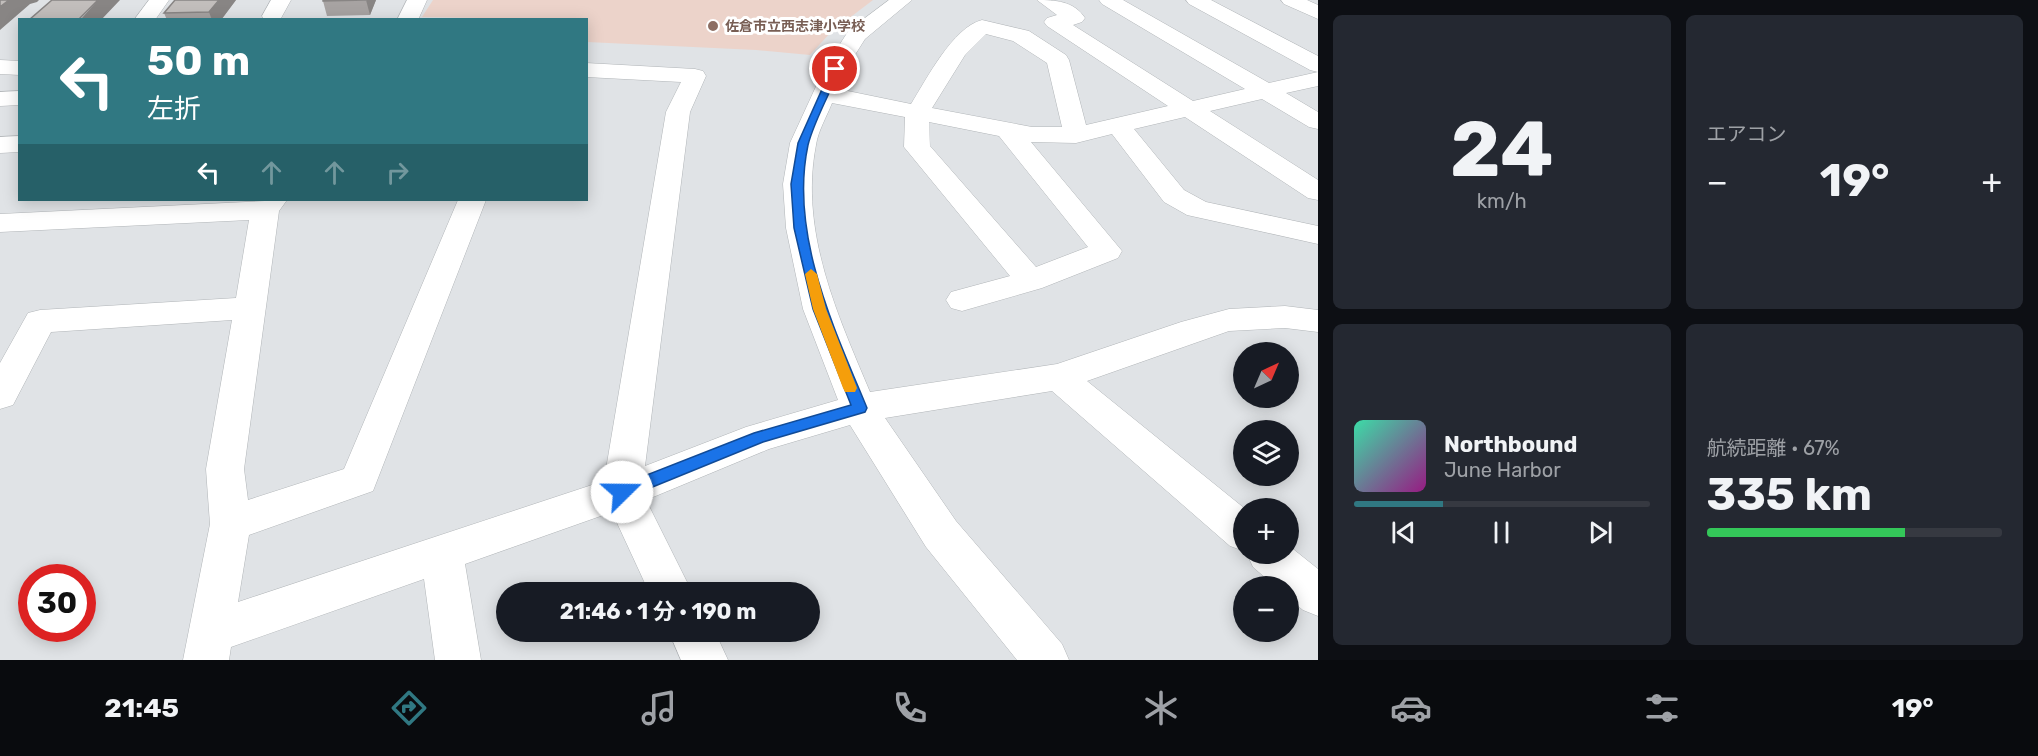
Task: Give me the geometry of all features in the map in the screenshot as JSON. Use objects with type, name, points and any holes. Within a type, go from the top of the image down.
[{"type":"street","points":[[146,18],[159,0]]},
{"type":"street","points":[[408,18],[417,0]]},
{"type":"street","points":[[902,0],[857,35],[835,69],[803,143],[797,184],[800,228],[819,309],[859,408],[941,534],[1046,660]]},
{"type":"street","points":[[1047,0],[1075,18],[1054,22],[1318,192]]},
{"type":"street","points":[[1109,0],[1318,122]]},
{"type":"street","points":[[1196,0],[1318,65]]},
{"type":"street","points":[[1291,0],[1318,13]]},
{"type":"street","points":[[1031,281],[917,147],[917,113],[956,51],[982,26],[1021,36],[1058,60],[1076,135]]},
{"type":"street","points":[[0,67],[18,68]]},
{"type":"street","points":[[588,70],[695,76],[678,112],[622,492],[666,582]]},
{"type":"street","points":[[825,94],[1032,135],[1076,135],[1318,79]]},
{"type":"street","points":[[0,99],[18,98]]},
{"type":"street","points":[[1117,124],[1174,196],[1197,209],[1318,235]]},
{"type":"street","points":[[962,300],[1031,281],[1107,251],[1006,130]]},
{"type":"street","points":[[0,145],[18,144]]},
{"type":"street","points":[[230,524],[359,480],[472,201]]},
{"type":"street","points":[[0,223],[269,205],[250,308],[225,469],[230,524],[208,646]]},
{"type":"street","points":[[0,394],[40,321],[250,308]]},
{"type":"street","points":[[208,646],[441,554],[622,492],[759,437],[859,408],[1059,377],[1193,330],[1229,320],[1285,317],[1318,321]]},
{"type":"street","points":[[1059,377],[1233,524]]},
{"type":"street","points":[[441,554],[458,660]]},
{"type":"street","points":[[1281,564],[1317,592]]},
{"type":"street","points":[[695,642],[705,660]]},
{"type":"shaded area","name":"佐倉市立西志津小学校","points":[[433,0],[873,0],[831,32],[810,55],[756,50],[588,42],[588,18],[422,17]]},
{"type":"building","points":[[0,0],[9,0],[0,7]]},
{"type":"building","points":[[52,0],[98,0],[80,18],[31,18]]},
{"type":"building","points":[[175,0],[219,0],[209,12],[164,13]]},
{"type":"slow traffic","points":[[811,274],[819,309],[850,388]]},
{"type":"place","name":"佐倉市立西志津小学校","points":[[713,26]]},
{"type":"route","points":[[622,492],[759,437],[859,408],[819,309],[800,228],[797,184],[803,143],[835,69]]}]
